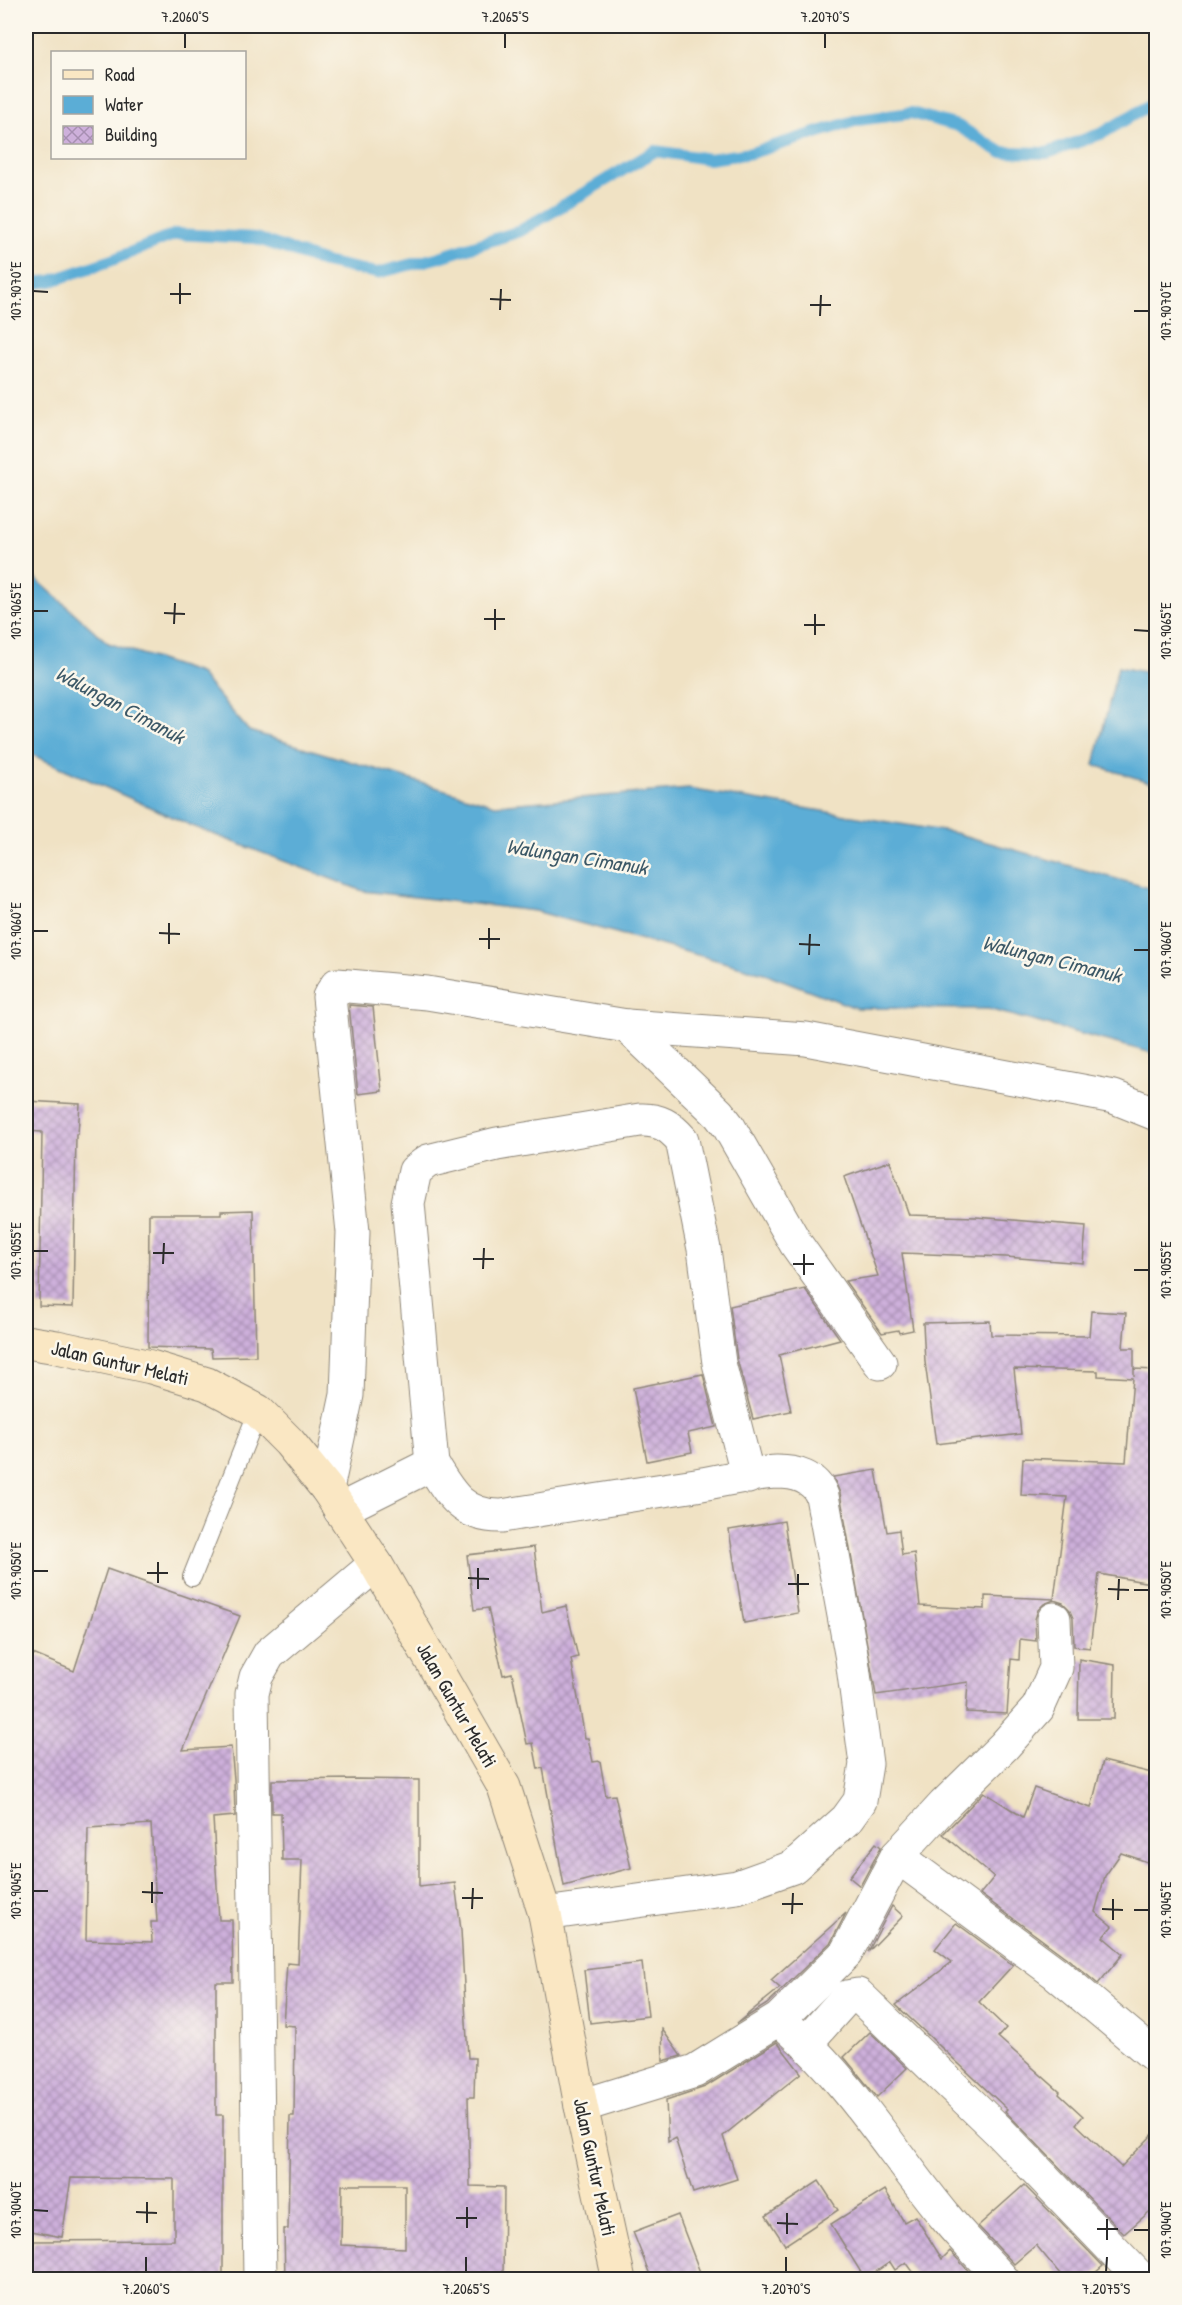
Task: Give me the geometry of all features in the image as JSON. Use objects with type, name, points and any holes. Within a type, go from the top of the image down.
[{"type":"street","points":[[432,1464],[333,1499],[347,1395],[353,1232],[329,997],[337,985],[427,993],[627,1026],[806,1039],[1114,1097],[1156,1114]]},
{"type":"street","points":[[627,1026],[719,1114],[729,1127],[796,1244],[880,1363]]},
{"type":"street","points":[[545,1914],[736,1887],[793,1867],[847,1819],[860,1801],[866,1764],[852,1659],[822,1496],[818,1485],[810,1479],[777,1472],[748,1477],[502,1516],[486,1516],[461,1504],[448,1491],[432,1464],[408,1203],[415,1171],[428,1161],[496,1144],[651,1120],[662,1122],[674,1130],[682,1140],[704,1249],[719,1363],[748,1477]]},
{"type":"street","name":"Jalan Guntur Melati","points":[[26,1342],[151,1367],[207,1384],[258,1411],[289,1442],[333,1499],[376,1564],[504,1787],[545,1914],[581,2106],[619,2280]]},
{"type":"street","points":[[260,2280],[252,1694],[256,1677],[268,1654],[376,1564]]},
{"type":"street","points":[[581,2106],[695,2071],[779,2019],[846,1953],[897,1856],[1038,1708],[1056,1668],[1054,1619]]},
{"type":"street","points":[[897,1856],[1057,1974],[1156,2057]]},
{"type":"street","points":[[806,2043],[847,1998],[858,1995],[999,2131],[1142,2280]]},
{"type":"street","points":[[779,2019],[806,2043],[875,2122],[947,2219],[1003,2280]]},
{"type":"lane","points":[[192,1577],[258,1411]]},
{"type":"water","name":"Walungan Cimanuk","points":[[26,570],[108,643],[199,673],[249,731],[495,805],[689,789],[955,833],[1156,890],[1156,1054],[988,1009],[856,1008],[764,973],[535,911],[363,891],[197,828],[26,752]]},
{"type":"water","points":[[1118,667],[1156,674],[1156,784],[1094,765]]},
{"type":"building","points":[[349,1005],[373,1007],[382,1091],[358,1094]]},
{"type":"building","points":[[26,1101],[80,1104],[78,1134],[76,1134],[73,1307],[39,1306],[42,1132],[26,1131]]},
{"type":"building","points":[[890,1161],[909,1215],[976,1217],[1086,1226],[1083,1263],[902,1253],[913,1330],[882,1333],[845,1281],[878,1276],[844,1177]]},
{"type":"building","points":[[253,1210],[256,1356],[212,1357],[211,1349],[148,1347],[149,1214],[221,1214],[221,1211]]},
{"type":"building","points":[[805,1289],[840,1339],[779,1355],[791,1411],[753,1419],[737,1359],[730,1306]]},
{"type":"building","points":[[1091,1311],[1126,1313],[1123,1348],[1134,1348],[1134,1369],[1156,1370],[1156,1584],[1099,1574],[1090,1648],[1074,1646],[1073,1618],[1063,1603],[1054,1600],[1044,1604],[1038,1610],[1035,1619],[1036,1641],[1020,1639],[1019,1660],[1011,1659],[1007,1714],[966,1712],[968,1682],[876,1695],[840,1493],[833,1477],[876,1470],[887,1532],[899,1530],[902,1555],[914,1553],[920,1606],[985,1609],[985,1596],[1054,1599],[1067,1497],[1021,1495],[1023,1458],[1126,1462],[1133,1378],[1098,1376],[1098,1371],[1014,1369],[1021,1434],[936,1444],[925,1362],[923,1323],[990,1321],[991,1335],[1089,1336]]},
{"type":"building","points":[[703,1374],[716,1427],[688,1433],[692,1452],[647,1461],[633,1388]]},
{"type":"building","points":[[784,1521],[798,1613],[744,1623],[729,1530]]},
{"type":"building","points":[[534,1547],[542,1612],[566,1606],[578,1657],[571,1659],[585,1738],[588,1738],[593,1762],[600,1761],[606,1796],[615,1795],[631,1868],[564,1886],[543,1768],[538,1769],[533,1743],[527,1744],[512,1673],[503,1675],[488,1608],[474,1610],[467,1555]]},
{"type":"building","points":[[107,1569],[240,1616],[183,1750],[231,1747],[234,1779],[235,1816],[213,1818],[219,1920],[232,1920],[233,1982],[216,1982],[216,2115],[223,2115],[223,2280],[176,2280],[176,2275],[60,2277],[28,2272],[34,2241],[174,2240],[174,2179],[71,2178],[62,2237],[26,2230],[26,1651],[74,1671]],"holes":[[[151,1824],[157,1922],[151,1922],[152,1942],[86,1940],[88,1828]]]},
{"type":"building","points":[[1079,1659],[1115,1665],[1114,1719],[1078,1719]]},
{"type":"building","points":[[1103,1761],[1156,1774],[1156,1865],[1121,1853],[1105,1876],[1095,1912],[1112,1926],[1103,1937],[1123,1954],[1098,1984],[980,1894],[994,1877],[943,1834],[984,1792],[1023,1817],[1034,1788],[1091,1808]]},
{"type":"building","points":[[272,1780],[419,1780],[419,1887],[455,1883],[461,1930],[468,2058],[475,2058],[474,2097],[468,2097],[470,2186],[504,2187],[503,2280],[285,2280],[284,2229],[288,2229],[290,2116],[294,2116],[295,2026],[283,2025],[287,1963],[298,1964],[302,1860],[282,1860],[281,1813],[272,1813]],"holes":[[[342,2185],[405,2185],[405,2248],[341,2245]]]},
{"type":"building","points":[[876,1843],[881,1847],[860,1886],[849,1877]]},
{"type":"building","points":[[892,1906],[903,1916],[868,1952]]},
{"type":"building","points":[[846,1913],[831,1942],[767,2004],[737,2023],[780,1988],[771,1980]]},
{"type":"building","points":[[956,1923],[1013,1965],[979,2002],[1006,2028],[998,2037],[1060,2092],[1059,2094],[1083,2116],[1076,2124],[1121,2167],[1156,2131],[1156,2206],[1124,2234],[1005,2111],[1007,2109],[896,2005],[952,1962],[935,1949]]},
{"type":"building","points":[[642,1963],[648,2016],[590,2023],[584,1970]]},
{"type":"building","points":[[662,2029],[681,2056],[663,2061]]},
{"type":"building","points":[[870,2032],[907,2068],[877,2097],[844,2057]]},
{"type":"building","points":[[777,2042],[801,2073],[723,2136],[737,2179],[693,2193],[675,2138],[668,2142],[666,2100],[705,2087]]},
{"type":"building","points":[[819,2181],[838,2210],[785,2245],[766,2216]]},
{"type":"building","points":[[1024,2185],[1103,2266],[1087,2280],[1065,2280],[1036,2245],[1014,2264],[978,2226]]},
{"type":"building","points":[[885,2190],[904,2222],[915,2216],[942,2259],[950,2251],[977,2280],[919,2280],[906,2262],[895,2270],[890,2262],[865,2279],[831,2224]]},
{"type":"building","points":[[678,2215],[703,2280],[652,2280],[633,2232]]},
{"type":"waterway","points":[[26,284],[51,281],[112,260],[176,234],[256,238],[324,262],[377,273],[440,257],[520,231],[655,151],[709,159],[751,153],[858,120],[911,113],[958,126],[1001,152],[1047,153],[1103,133],[1156,101]]}]
